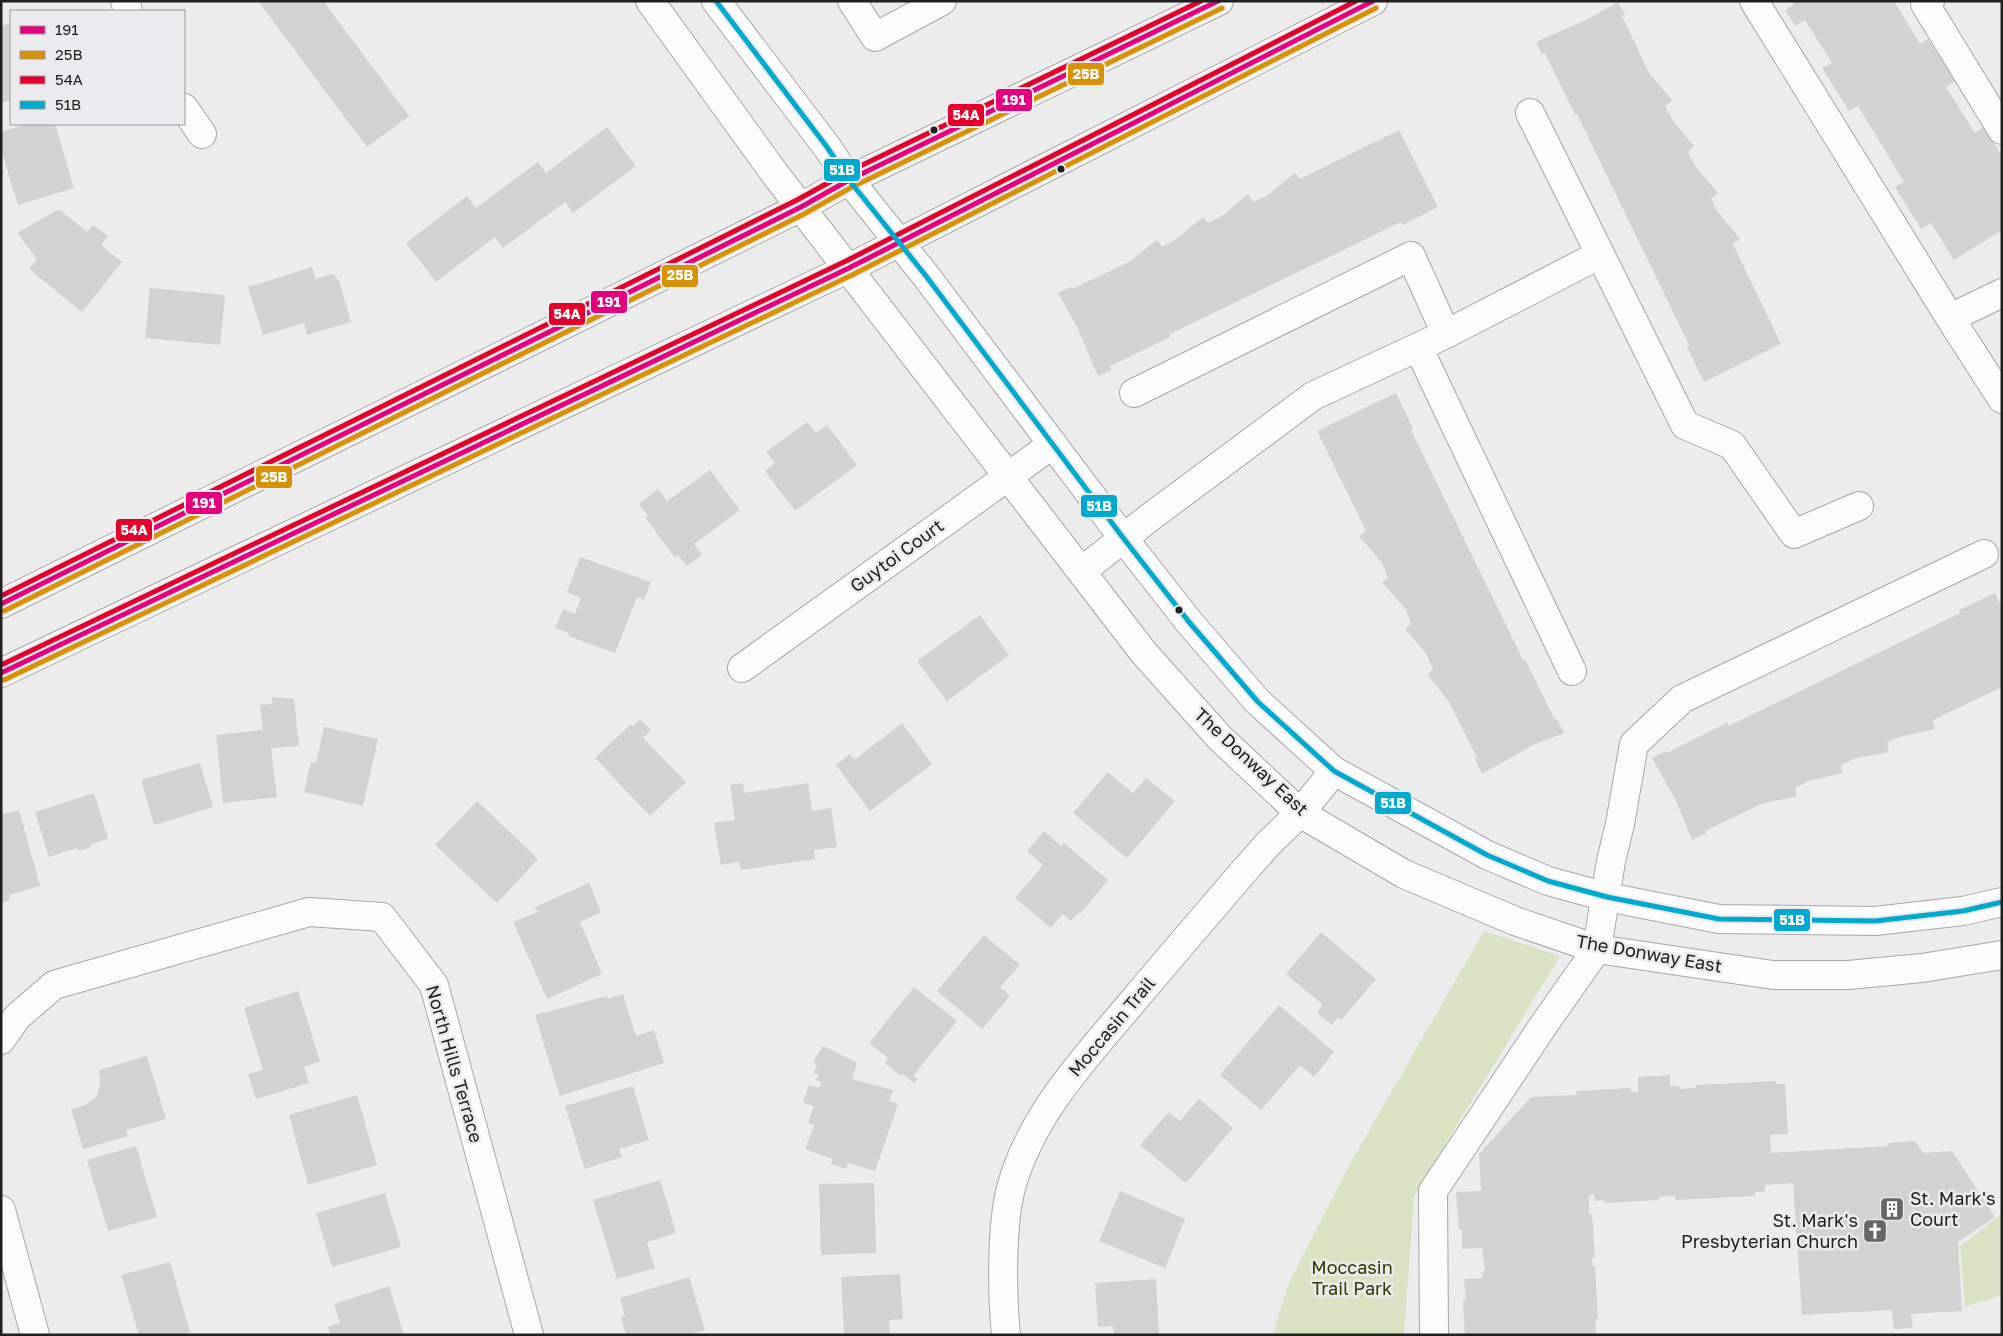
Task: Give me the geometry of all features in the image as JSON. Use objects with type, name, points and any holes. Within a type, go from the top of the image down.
[{"type":"street","name":"The Donway East","points":[[650,1],[775,174],[1144,653],[1219,737],[1300,813],[1404,874],[1515,921],[1597,949],[1773,975],[1858,974],[1922,968],[2002,955]]},
{"type":"street","points":[[716,1],[827,147],[849,180],[1189,622],[1258,702],[1334,771],[1487,855],[1548,881],[1607,897],[1719,919],[1875,921],[1963,911],[2002,902]]},
{"type":"street","points":[[852,1],[875,37],[942,1]]},
{"type":"street","points":[[1,604],[801,207],[849,180],[1218,1]]},
{"type":"street","points":[[1,673],[849,268],[1373,1]]},
{"type":"street","points":[[1754,1],[2002,399]]},
{"type":"street","points":[[1930,1],[1925,4],[2002,130]]},
{"type":"street","points":[[185,109],[202,134]]},
{"type":"street","points":[[1530,113],[1685,425],[1732,445],[1794,534],[1859,506]]},
{"type":"street","points":[[1082,571],[1313,396],[1446,334],[1600,255]]},
{"type":"street","points":[[1134,393],[1411,256],[1446,334]]},
{"type":"street","points":[[1950,318],[2002,293]]},
{"type":"street","points":[[1418,347],[1572,670]]},
{"type":"street","name":"Guytoi Court","points":[[742,668],[1053,444]]},
{"type":"street","points":[[1434,1335],[1433,1191],[1545,1023],[1597,949],[1607,897],[1611,861],[1620,824],[1634,744],[1682,699],[1984,554]]},
{"type":"street","name":"Moccasin Trail","points":[[1006,1335],[1004,1265],[1006,1224],[1011,1188],[1039,1123],[1057,1095],[1087,1056],[1245,870],[1300,813],[1334,771]]},
{"type":"street","name":"North Hills Terrace","points":[[1,1040],[17,1017],[54,985],[309,912],[382,916],[434,985],[529,1335]]},
{"type":"street","points":[[1,1210],[35,1335]]},
{"type":"green space","name":"Moccasin Trail Park","points":[[1484,931],[1560,956],[1414,1196],[1404,1335],[1272,1335],[1288,1285],[1347,1169]]},
{"type":"green space","points":[[2002,1214],[2002,1295],[1965,1307],[1960,1246]]},
{"type":"building","points":[[258,1],[323,1],[409,116],[367,147]]},
{"type":"building","points":[[1792,1],[1894,1],[1920,44],[1928,39],[1955,81],[1946,87],[1975,133],[1984,127],[2002,156],[2002,230],[1954,260],[1931,223],[1921,229],[1895,187],[1904,182],[1858,106],[1849,111],[1822,68],[1832,63],[1805,20],[1795,26],[1785,10],[1794,4]]},
{"type":"building","points":[[1618,2],[1625,15],[1622,16],[1649,73],[1672,100],[1665,106],[1673,121],[1694,146],[1688,152],[1695,166],[1718,193],[1711,198],[1717,211],[1740,239],[1733,244],[1781,344],[1704,382],[1687,347],[1689,345],[1577,114],[1575,115],[1545,53],[1542,54],[1536,42],[1588,19]]},
{"type":"building","points":[[10,23],[10,100],[1,103],[1,26]]},
{"type":"building","points":[[25,125],[55,125],[74,188],[18,205],[1,149],[1,132]]},
{"type":"building","points":[[607,127],[636,166],[573,213],[565,202],[503,248],[495,237],[436,282],[406,243],[467,196],[476,208],[538,162],[546,173]]},
{"type":"building","points":[[1399,130],[1438,207],[1403,225],[1401,222],[1170,334],[1170,337],[1110,366],[1111,370],[1098,376],[1077,327],[1058,293],[1071,287],[1072,289],[1129,262],[1157,240],[1162,247],[1176,239],[1203,217],[1208,223],[1222,216],[1248,194],[1253,202],[1268,195],[1295,173],[1300,179]]},
{"type":"building","points":[[59,209],[87,232],[93,225],[108,236],[101,245],[122,262],[82,312],[29,269],[37,259],[17,233]]},
{"type":"building","points":[[312,267],[316,279],[333,274],[339,281],[351,322],[307,335],[304,323],[263,335],[248,287]]},
{"type":"building","points":[[150,288],[225,295],[220,345],[145,338]]},
{"type":"building","points":[[1396,393],[1413,429],[1411,430],[1523,660],[1525,659],[1555,720],[1557,719],[1564,733],[1533,745],[1482,774],[1475,759],[1477,758],[1449,702],[1427,674],[1433,670],[1427,655],[1405,629],[1411,624],[1406,610],[1382,582],[1388,578],[1382,563],[1359,536],[1366,531],[1317,431]]},
{"type":"building","points":[[807,422],[816,433],[827,425],[857,465],[795,511],[765,471],[775,463],[766,452]]},
{"type":"building","points":[[710,470],[740,510],[694,544],[702,555],[687,566],[678,555],[675,558],[645,517],[648,516],[639,504],[658,489],[667,501]]},
{"type":"building","points":[[580,557],[651,582],[644,600],[637,597],[615,653],[568,636],[569,633],[555,628],[563,609],[575,614],[581,598],[567,592]]},
{"type":"building","points":[[1995,593],[2002,608],[2002,687],[1933,720],[1935,729],[1899,737],[1887,743],[1889,752],[1856,758],[1841,765],[1843,773],[1808,781],[1795,788],[1797,796],[1761,804],[1705,831],[1706,834],[1692,840],[1675,799],[1652,758],[1666,751],[1667,753],[1727,723],[1729,726],[1960,613],[1959,610]]},
{"type":"building","points":[[980,615],[1009,655],[947,701],[917,661]]},
{"type":"building","points":[[272,697],[294,699],[299,746],[271,748],[277,797],[223,803],[216,735],[263,730],[260,705],[272,704]]},
{"type":"building","points":[[640,719],[651,730],[643,738],[686,782],[650,816],[595,758],[631,724],[633,726]]},
{"type":"building","points":[[902,723],[932,764],[870,811],[836,765],[850,754],[854,760]]},
{"type":"building","points":[[324,727],[378,739],[363,806],[304,792],[311,762],[316,763]]},
{"type":"building","points":[[200,763],[213,807],[154,825],[141,780]]},
{"type":"building","points":[[1108,772],[1133,793],[1146,778],[1175,801],[1127,858],[1073,813]]},
{"type":"building","points":[[743,783],[744,793],[808,783],[812,811],[831,808],[837,847],[814,850],[815,859],[741,870],[739,862],[721,865],[714,823],[735,820],[730,785]]},
{"type":"building","points":[[94,793],[108,839],[91,844],[91,847],[79,851],[77,848],[49,857],[35,812]]},
{"type":"building","points":[[477,801],[538,859],[497,903],[435,845]]},
{"type":"building","points":[[19,810],[40,886],[9,895],[10,900],[1,903],[1,814]]},
{"type":"building","points":[[1044,831],[1061,846],[1064,843],[1108,880],[1080,914],[1079,912],[1071,921],[1063,914],[1051,928],[1015,898],[1043,865],[1027,851]]},
{"type":"building","points":[[589,883],[601,912],[580,922],[602,974],[547,999],[513,922],[538,912],[535,907]]},
{"type":"building","points":[[1321,932],[1376,979],[1341,1020],[1338,1017],[1332,1025],[1317,1013],[1323,1005],[1286,974]]},
{"type":"building","points":[[984,935],[1020,965],[1000,987],[1010,996],[982,1029],[937,991]]},
{"type":"building","points":[[914,987],[957,1021],[913,1076],[918,1079],[914,1083],[903,1074],[901,1076],[885,1063],[888,1058],[869,1043]]},
{"type":"building","points":[[298,991],[320,1061],[304,1067],[309,1083],[256,1099],[248,1074],[263,1070],[244,1008]]},
{"type":"building","points":[[623,994],[636,1036],[654,1030],[664,1063],[560,1096],[535,1015],[607,996],[608,999]]},
{"type":"building","points":[[1279,1005],[1334,1052],[1314,1077],[1300,1065],[1261,1110],[1220,1075]]},
{"type":"building","points":[[823,1046],[857,1063],[852,1079],[893,1090],[889,1101],[898,1104],[875,1171],[848,1163],[846,1169],[831,1164],[833,1159],[805,1149],[814,1125],[808,1123],[814,1106],[803,1103],[809,1085],[819,1088],[821,1082],[816,1080],[819,1075],[813,1073],[817,1065],[813,1062]]},
{"type":"building","points":[[147,1056],[166,1119],[126,1130],[128,1136],[83,1149],[71,1109],[85,1105],[97,1096],[100,1082],[99,1070]]},
{"type":"building","name":"St. Mark's Court","points":[[1670,1075],[1670,1086],[1679,1086],[1680,1089],[1696,1088],[1696,1085],[1776,1081],[1776,1084],[1785,1084],[1788,1134],[1770,1135],[1771,1153],[1888,1146],[1888,1143],[1914,1141],[1924,1153],[1952,1151],[1995,1217],[1958,1242],[1962,1311],[1911,1314],[1913,1328],[1894,1329],[1892,1310],[1802,1315],[1793,1183],[1765,1185],[1765,1192],[1755,1192],[1755,1196],[1675,1200],[1675,1196],[1659,1197],[1659,1200],[1604,1203],[1604,1200],[1595,1201],[1594,1194],[1589,1195],[1589,1214],[1592,1214],[1595,1258],[1592,1258],[1592,1266],[1595,1266],[1598,1320],[1595,1319],[1596,1335],[1465,1335],[1463,1300],[1466,1300],[1464,1279],[1483,1278],[1482,1272],[1485,1271],[1482,1248],[1462,1249],[1462,1230],[1459,1230],[1456,1192],[1481,1191],[1479,1154],[1531,1097],[1577,1095],[1576,1091],[1631,1088],[1631,1092],[1638,1092],[1638,1077]]},
{"type":"building","points":[[633,1086],[649,1140],[619,1149],[622,1157],[585,1169],[565,1106]]},
{"type":"building","points":[[357,1095],[377,1165],[308,1185],[289,1115]]},
{"type":"building","points":[[1199,1099],[1233,1128],[1186,1183],[1140,1145],[1169,1112],[1180,1121]]},
{"type":"building","points":[[136,1146],[157,1217],[108,1231],[87,1160]]},
{"type":"building","points":[[660,1180],[676,1233],[647,1242],[655,1268],[617,1279],[593,1200]]},
{"type":"building","points":[[874,1183],[876,1253],[821,1255],[819,1184]]},
{"type":"building","points":[[1120,1191],[1185,1219],[1165,1268],[1099,1241]]},
{"type":"building","points":[[385,1193],[401,1247],[332,1267],[316,1213]]},
{"type":"building","points":[[170,1262],[190,1332],[182,1335],[139,1335],[121,1275]]},
{"type":"building","points":[[900,1274],[903,1319],[889,1320],[890,1335],[844,1335],[841,1277]]},
{"type":"building","points":[[689,1277],[705,1330],[688,1335],[633,1335],[632,1333],[626,1335],[621,1317],[625,1316],[620,1298]]},
{"type":"building","points":[[1156,1279],[1159,1335],[1114,1335],[1113,1326],[1098,1327],[1095,1283]]},
{"type":"building","points":[[389,1286],[404,1335],[330,1335],[328,1327],[340,1323],[334,1304]]},
{"type":"transit line","name":"51B","points":[[716,1],[827,147],[849,180],[926,276],[1124,539],[1189,622],[1258,702],[1334,771],[1487,855],[1548,881],[1607,897],[1719,919],[1875,921],[1963,911],[2002,902]]},
{"type":"transit line","name":"54A","points":[[1,596],[797,200],[846,173],[1201,1]]},
{"type":"transit line","name":"191","points":[[1,604],[801,207],[849,180],[1218,1]]},
{"type":"transit line","name":"54A","points":[[1,665],[846,261],[1356,1]]},
{"type":"transit line","name":"191","points":[[1,673],[849,268],[1373,1]]},
{"type":"transit line","name":"25B","points":[[4,611],[804,214],[852,187],[1222,8]]},
{"type":"transit line","name":"25B","points":[[4,680],[852,275],[1376,8]]},
{"type":"place","name":"St. Mark's Court","points":[[1892,1209]]},
{"type":"place","name":"St. Mark's Presbyterian Church","points":[[1875,1231]]}]
